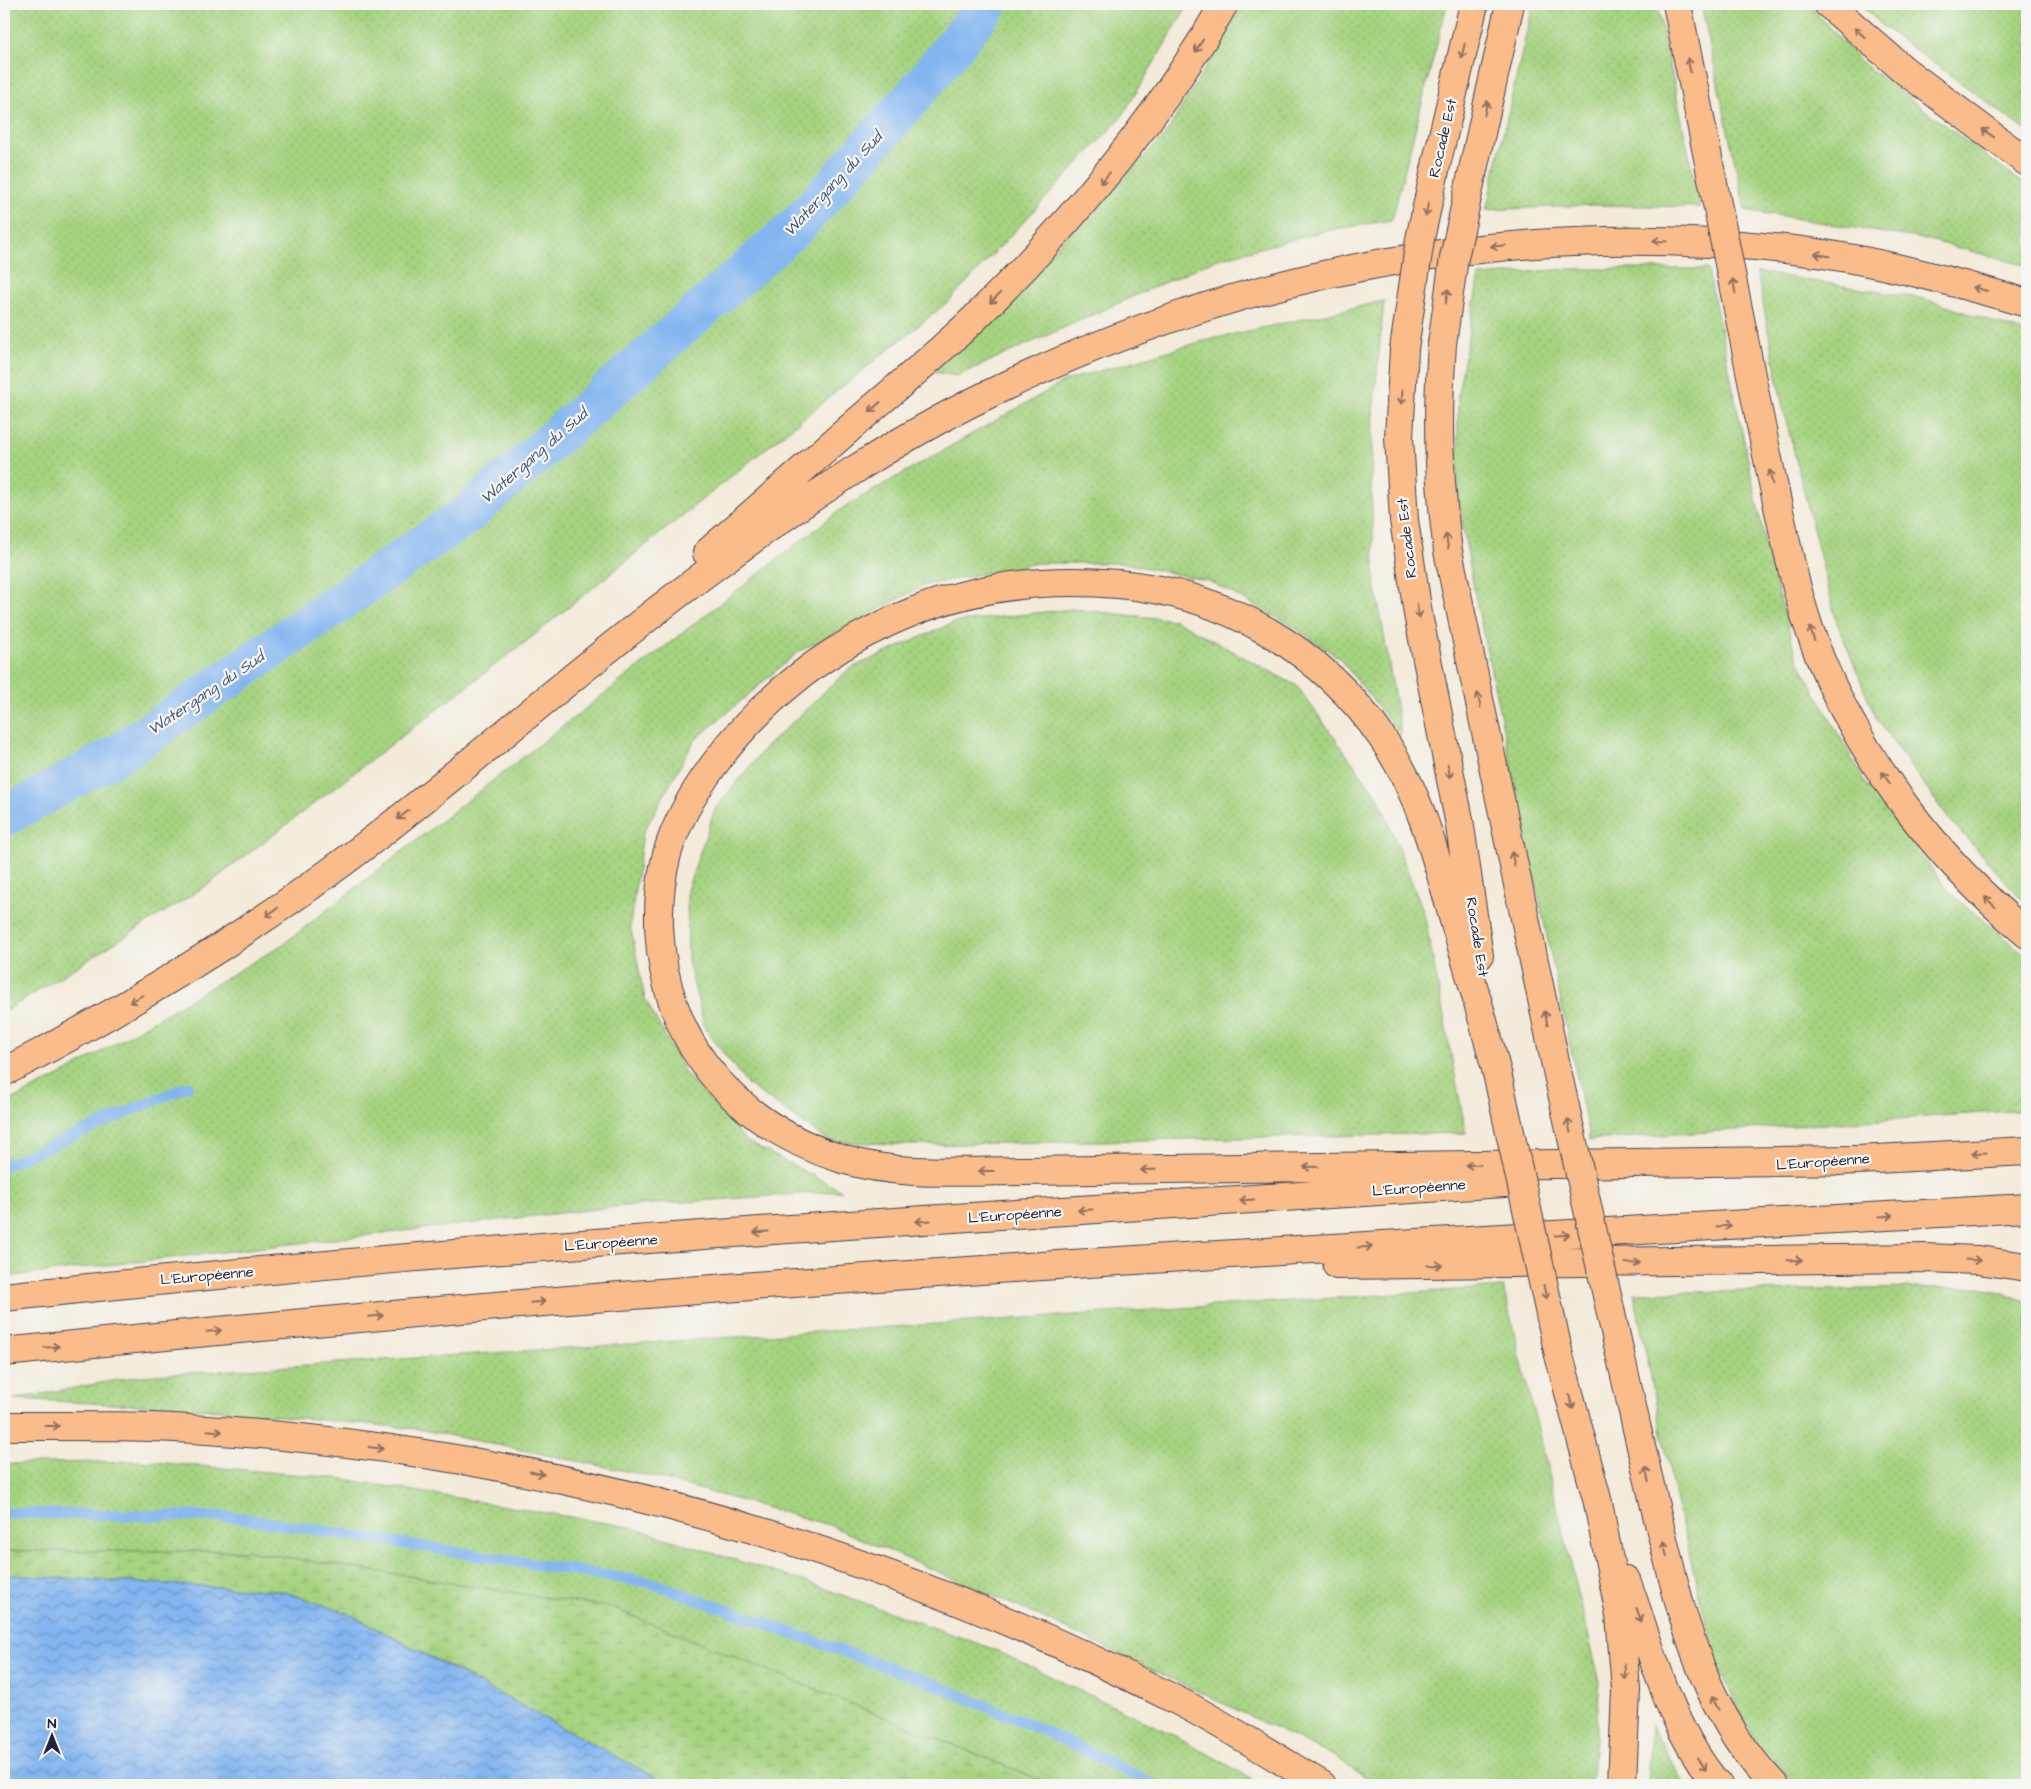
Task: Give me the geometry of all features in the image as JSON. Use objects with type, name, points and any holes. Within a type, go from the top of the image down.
[{"type":"highway","points":[[441,784],[975,318],[1065,224],[1110,171],[1180,76],[1224,4]]},
{"type":"highway","name":"Rocade Est","points":[[1474,4],[1420,239],[1404,349],[1399,437],[1404,520],[1410,568],[1459,820],[1497,1073]]},
{"type":"highway","points":[[1510,4],[1454,258],[1442,344],[1438,407],[1438,451],[1441,502],[1448,550],[1556,1066],[1620,1354],[1680,1609],[1710,1694],[1730,1730],[1756,1767],[1774,1785]]},
{"type":"highway","points":[[1677,4],[1788,552],[1820,658],[1850,720],[1877,764],[1929,836],[1991,904],[2027,934]]},
{"type":"highway","points":[[1828,4],[1904,70],[2027,162]]},
{"type":"highway","points":[[4,1072],[78,1033],[233,939],[378,836],[657,610],[718,564],[845,476],[925,428],[984,396],[1050,365],[1127,333],[1238,297],[1350,269],[1427,254],[1550,242],[1696,241],[1799,251],[1877,264],[1965,285],[2027,303]]},
{"type":"highway","points":[[1623,1775],[1626,1690],[1620,1616],[1598,1503],[1559,1355],[1497,1073],[1480,1004],[1418,804],[1401,766],[1386,743],[1336,682],[1304,654],[1270,631],[1233,612],[1193,597],[1144,586],[1054,581],[1012,586],[961,597],[915,611],[869,631],[828,655],[788,685],[752,718],[701,782],[681,817],[668,851],[661,882],[658,916],[661,951],[668,989],[681,1027],[698,1058],[722,1086],[751,1112],[778,1131],[811,1148],[848,1160],[891,1168],[939,1171],[1023,1171],[1854,1160]]},
{"type":"highway","name":"L'Européenne","points":[[4,1297],[168,1279],[446,1255],[767,1231],[2027,1150]]},
{"type":"highway","points":[[4,1352],[435,1310],[1054,1265],[2027,1208]]},
{"type":"highway","points":[[1054,1265],[1418,1266],[1924,1258],[1978,1260],[2027,1266]]},
{"type":"highway","points":[[4,1426],[104,1426],[206,1430],[314,1440],[424,1453],[521,1470],[653,1500],[726,1520],[815,1548],[1023,1627],[1188,1706],[1322,1785]]},
{"type":"highway","points":[[1598,1503],[1670,1704],[1688,1742],[1707,1772],[1718,1785]]},
{"type":"green space","points":[[4,4],[1189,4],[1121,118],[949,301],[528,640],[206,886],[4,1012]]},
{"type":"green space","points":[[1244,4],[1447,4],[1392,220],[1329,230],[1214,260],[957,376],[934,372],[1165,135]]},
{"type":"green space","points":[[1533,4],[1657,4],[1700,207],[1594,205],[1486,210]]},
{"type":"green space","points":[[1701,4],[1808,4],[1861,62],[2027,187],[2027,266],[1929,240],[1745,210]]},
{"type":"green space","points":[[1861,4],[2027,4],[2027,131],[1881,25]]},
{"type":"green space","points":[[1567,269],[1708,269],[1768,556],[1798,661],[1865,782],[1950,893],[2027,956],[2027,1110],[1590,1140],[1475,595],[1458,499],[1458,394],[1479,276]]},
{"type":"green space","points":[[1757,272],[1925,299],[2027,333],[2027,901],[2018,895],[1948,818],[1876,718],[1836,620],[1783,408]]},
{"type":"green space","points":[[1384,301],[1373,413],[1371,488],[1375,583],[1401,735],[1339,658],[1286,622],[1209,581],[1124,563],[1037,563],[925,585],[798,652],[694,741],[643,833],[630,925],[645,999],[685,1073],[746,1141],[842,1191],[613,1207],[4,1277],[4,1104],[65,1073],[282,945],[844,507],[1065,381],[1203,341]]},
{"type":"green space","points":[[1072,609],[1175,620],[1297,686],[1379,799],[1424,913],[1466,1133],[912,1145],[829,1141],[747,1084],[705,1029],[688,961],[687,890],[715,809],[764,749],[849,669],[955,622]]},
{"type":"green space","points":[[1503,1287],[1600,1682],[1591,1785],[1379,1785],[1335,1757],[1046,1619],[829,1525],[651,1476],[418,1429],[207,1409],[14,1399],[139,1376]]},
{"type":"green space","points":[[1980,1287],[2027,1301],[2027,1785],[1796,1785],[1755,1740],[1717,1665],[1674,1493],[1634,1293]]},
{"type":"green space","points":[[142,1461],[337,1478],[630,1527],[806,1582],[993,1649],[1178,1737],[1263,1785],[1053,1785],[613,1608],[246,1551],[4,1551],[4,1464]]},
{"type":"green space","points":[[4,1551],[246,1551],[613,1608],[1053,1785],[666,1785],[349,1614],[282,1591],[11,1575],[4,1578]]},
{"type":"green space","points":[[1651,1725],[1685,1785],[1647,1785]]},
{"type":"water","points":[[11,1575],[282,1591],[349,1614],[670,1785],[4,1785],[4,1578]]},
{"type":"waterway","name":"Watergang du Sud","points":[[4,817],[120,753],[468,514],[797,226],[911,99],[988,4]]},
{"type":"waterway","points":[[4,1166],[188,1086]]},
{"type":"waterway","points":[[4,1513],[235,1517],[652,1583],[931,1683],[1047,1732],[1155,1785]]}]
